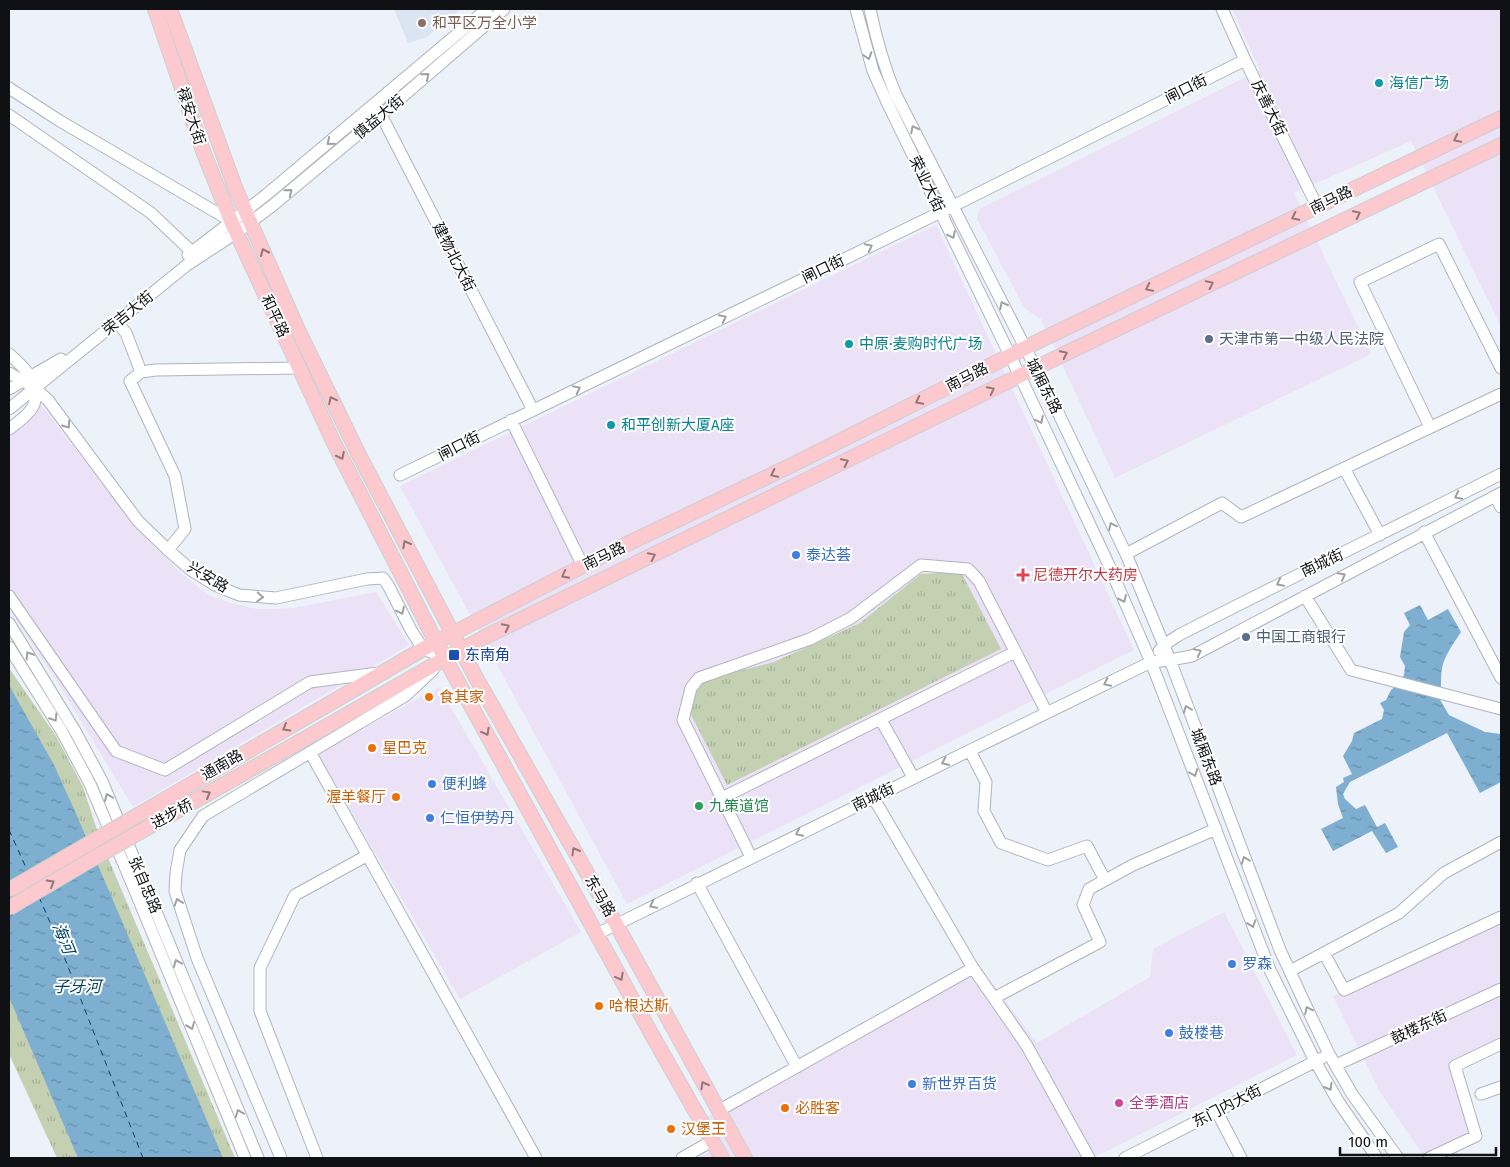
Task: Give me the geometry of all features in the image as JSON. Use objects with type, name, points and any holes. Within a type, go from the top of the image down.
[{"type":"main road","name":"禄安大街","points":[[155,9],[202,151],[234,227]]},
{"type":"main road","name":"禄安大街","points":[[170,9],[223,157],[248,216]]},
{"type":"main road","name":"南马路","points":[[436,642],[584,566],[1025,348],[1501,118]]},
{"type":"main road","name":"南马路","points":[[446,658],[1035,368],[1501,145]]},
{"type":"main road","name":"和平路","points":[[248,216],[298,330],[359,455],[454,633]]},
{"type":"main road","name":"和平路","points":[[234,227],[334,443],[436,642]]},
{"type":"main road","name":"东马路","points":[[454,633],[485,693],[616,924],[745,1158]]},
{"type":"main road","name":"东马路","points":[[436,642],[722,1158]]},
{"type":"main road","name":"通南路","points":[[9,890],[378,673],[436,642]]},
{"type":"main road","name":"进步桥","points":[[9,908],[446,658]]},
{"type":"street","name":"慎益大街","points":[[248,216],[266,196],[487,9]]},
{"type":"street","name":"慎益大街","points":[[248,216],[272,206],[504,9]]},
{"type":"street","name":"荣业大街","points":[[856,9],[873,71],[1010,356]]},
{"type":"street","name":"荣业大街","points":[[870,9],[876,37],[889,78],[1025,348]]},
{"type":"street","name":"庆善大街","points":[[1222,9],[1317,206]]},
{"type":"street","name":"闸口街","points":[[400,476],[511,420],[941,212],[1245,60]]},
{"type":"street","points":[[9,88],[234,227]]},
{"type":"street","name":"建物北大街","points":[[375,104],[533,410]]},
{"type":"street","points":[[9,114],[151,212],[192,252]]},
{"type":"street","name":"荣吉大街","points":[[9,409],[248,216]]},
{"type":"street","name":"荣吉大街","points":[[9,389],[52,365],[192,252],[234,227]]},
{"type":"street","points":[[1430,427],[1360,282],[1439,244],[1501,368]]},
{"type":"street","points":[[117,322],[126,333],[141,372]]},
{"type":"street","name":"城厢东路","points":[[1025,348],[1126,554],[1170,660],[1250,873],[1290,971],[1329,1054],[1352,1094],[1398,1158]]},
{"type":"street","name":"兴安路","points":[[9,354],[24,368],[26,379],[55,408],[128,510],[142,526],[192,570],[215,585],[239,595],[276,598],[367,579],[383,578],[423,649]]},
{"type":"street","name":"城厢东路","points":[[1010,356],[1107,561],[1151,662],[1270,970],[1315,1061],[1338,1101],[1377,1158]]},
{"type":"street","points":[[168,550],[185,529],[175,476],[130,381],[141,372],[156,370],[299,368]]},
{"type":"street","points":[[9,373],[26,379]]},
{"type":"street","points":[[9,429],[21,420],[34,405],[35,388]]},
{"type":"street","points":[[1126,554],[1222,503],[1241,517],[1501,394]]},
{"type":"street","points":[[511,420],[584,566]]},
{"type":"street","points":[[1344,468],[1380,535]]},
{"type":"street","name":"南城街","points":[[1151,662],[1164,645],[1179,635],[1501,474]]},
{"type":"street","points":[[1498,494],[1501,507]]},
{"type":"street","name":"南城街","points":[[597,934],[697,883],[1151,662],[1192,656],[1498,494]]},
{"type":"street","points":[[1424,532],[1501,678]]},
{"type":"street","points":[[750,857],[683,720],[691,688],[699,678],[810,639],[851,618],[922,565],[968,569],[979,581],[1047,713]]},
{"type":"street","points":[[9,596],[116,751],[164,770],[310,682],[378,673]]},
{"type":"street","points":[[1305,596],[1351,670],[1501,709]]},
{"type":"street","name":"张自忠路","points":[[9,623],[70,723],[102,781],[258,1158]]},
{"type":"street","name":"张自忠路","points":[[9,647],[61,730],[90,784],[245,1158]]},
{"type":"street","points":[[281,1158],[198,958],[174,891],[180,850],[203,816],[405,696],[446,658],[423,649]]},
{"type":"street","points":[[722,798],[1015,652]]},
{"type":"street","points":[[881,720],[913,777]]},
{"type":"street","points":[[970,751],[986,782],[984,811],[1001,843],[1048,860],[1087,846],[1106,880]]},
{"type":"street","points":[[310,752],[536,1158]]},
{"type":"street","points":[[873,797],[974,968],[1027,1046],[1089,1158]]},
{"type":"street","points":[[994,998],[1100,942],[1083,905],[1089,889],[1133,866],[1216,829]]},
{"type":"street","points":[[1290,971],[1399,913],[1444,873],[1501,842]]},
{"type":"street","points":[[317,1158],[260,1010],[260,968],[295,895],[368,855]]},
{"type":"street","points":[[697,883],[797,1067]]},
{"type":"street","points":[[1324,953],[1344,990],[1501,917]]},
{"type":"street","points":[[718,1111],[974,968]]},
{"type":"street","name":"鼓楼东街","points":[[1336,1065],[1501,988]]},
{"type":"street","points":[[1429,1158],[1476,1136],[1455,1066],[1501,1044]]},
{"type":"street","name":"东门内大街","points":[[1129,1157],[1329,1054]]},
{"type":"street","points":[[1481,1094],[1501,1087]]},
{"type":"street","points":[[1217,1112],[1241,1158]]},
{"type":"street","points":[[682,1158],[712,1141]]},
{"type":"shaded area","name":"和平区万全小学","points":[[394,9],[461,9],[427,37],[408,43]]},
{"type":"shaded area","points":[[1232,9],[1501,9],[1501,327],[1411,141],[1294,193],[1371,354],[1115,478],[1041,319],[1025,309],[977,219],[979,209],[1260,70]]},
{"type":"shaded area","points":[[936,225],[1134,650],[627,904],[400,486]]},
{"type":"shaded area","points":[[39,402],[139,531],[182,574],[209,595],[230,603],[257,609],[272,609],[293,608],[376,592],[409,645],[133,807],[59,685],[9,609],[9,426]]},
{"type":"shaded area","points":[[439,687],[581,932],[460,999],[318,754]]},
{"type":"shaded area","points":[[1224,912],[1297,1055],[1093,1158],[698,1158],[721,1145],[707,1117],[979,965],[1037,1043],[1150,977],[1153,949]]},
{"type":"shaded area","points":[[1501,918],[1501,1040],[1450,1064],[1473,1135],[1423,1155],[1380,1092],[1333,996]]},
{"type":"green space","points":[[961,572],[1001,649],[727,785],[688,709],[700,681],[774,662],[860,623],[921,574]]},
{"type":"green space","name":"子牙河","points":[[9,668],[56,736],[83,787],[100,839],[235,1158],[57,1158],[9,1054]]},
{"type":"water","points":[[1420,605],[1428,620],[1448,609],[1461,632],[1444,661],[1439,698],[1449,715],[1485,732],[1501,734],[1501,782],[1480,793],[1447,733],[1350,782],[1343,794],[1345,799],[1356,809],[1365,805],[1377,827],[1385,823],[1398,847],[1386,853],[1372,831],[1333,851],[1321,829],[1343,818],[1338,804],[1336,787],[1344,782],[1343,778],[1352,774],[1343,756],[1352,741],[1354,733],[1382,719],[1384,710],[1380,703],[1386,700],[1391,690],[1404,675],[1405,666],[1400,657],[1404,632],[1410,625],[1404,613]]},
{"type":"water","name":"子牙河","points":[[9,685],[54,765],[74,809],[223,1158],[78,1158],[9,997]]},
{"type":"ferry route","points":[[9,830],[28,872]]},
{"type":"ferry route","points":[[39,897],[143,1158]]},
{"type":"place","name":"和平区万全小学","points":[[422,23]]},
{"type":"place","name":"海信广场","points":[[1379,83]]},
{"type":"place","name":"天津市第一中级人民法院","points":[[1209,339]]},
{"type":"place","name":"中原·麦购时代广场","points":[[849,344]]},
{"type":"place","name":"和平创新大厦A座","points":[[611,425]]},
{"type":"place","name":"泰达荟","points":[[796,555]]},
{"type":"place","name":"尼德开尔大药房","points":[[1023,575]]},
{"type":"place","name":"中国工商银行","points":[[1246,637]]},
{"type":"place","name":"东南角","points":[[454,655]]},
{"type":"place","name":"食其家","points":[[429,697]]},
{"type":"place","name":"星巴克","points":[[372,748]]},
{"type":"place","name":"便利蜂","points":[[432,784]]},
{"type":"place","name":"渥羊餐厅","points":[[396,797]]},
{"type":"place","name":"九策道馆","points":[[699,806]]},
{"type":"place","name":"仁恒伊势丹","points":[[430,818]]},
{"type":"place","name":"罗森","points":[[1232,964]]},
{"type":"place","name":"哈根达斯","points":[[599,1006]]},
{"type":"place","name":"鼓楼巷","points":[[1169,1033]]},
{"type":"place","name":"新世界百货","points":[[912,1084]]},
{"type":"place","name":"全季酒店","points":[[1119,1103]]},
{"type":"place","name":"必胜客","points":[[785,1108]]},
{"type":"place","name":"汉堡王","points":[[671,1129]]},
{"type":"water label","name":"海河","points":[[64,938]]}]
